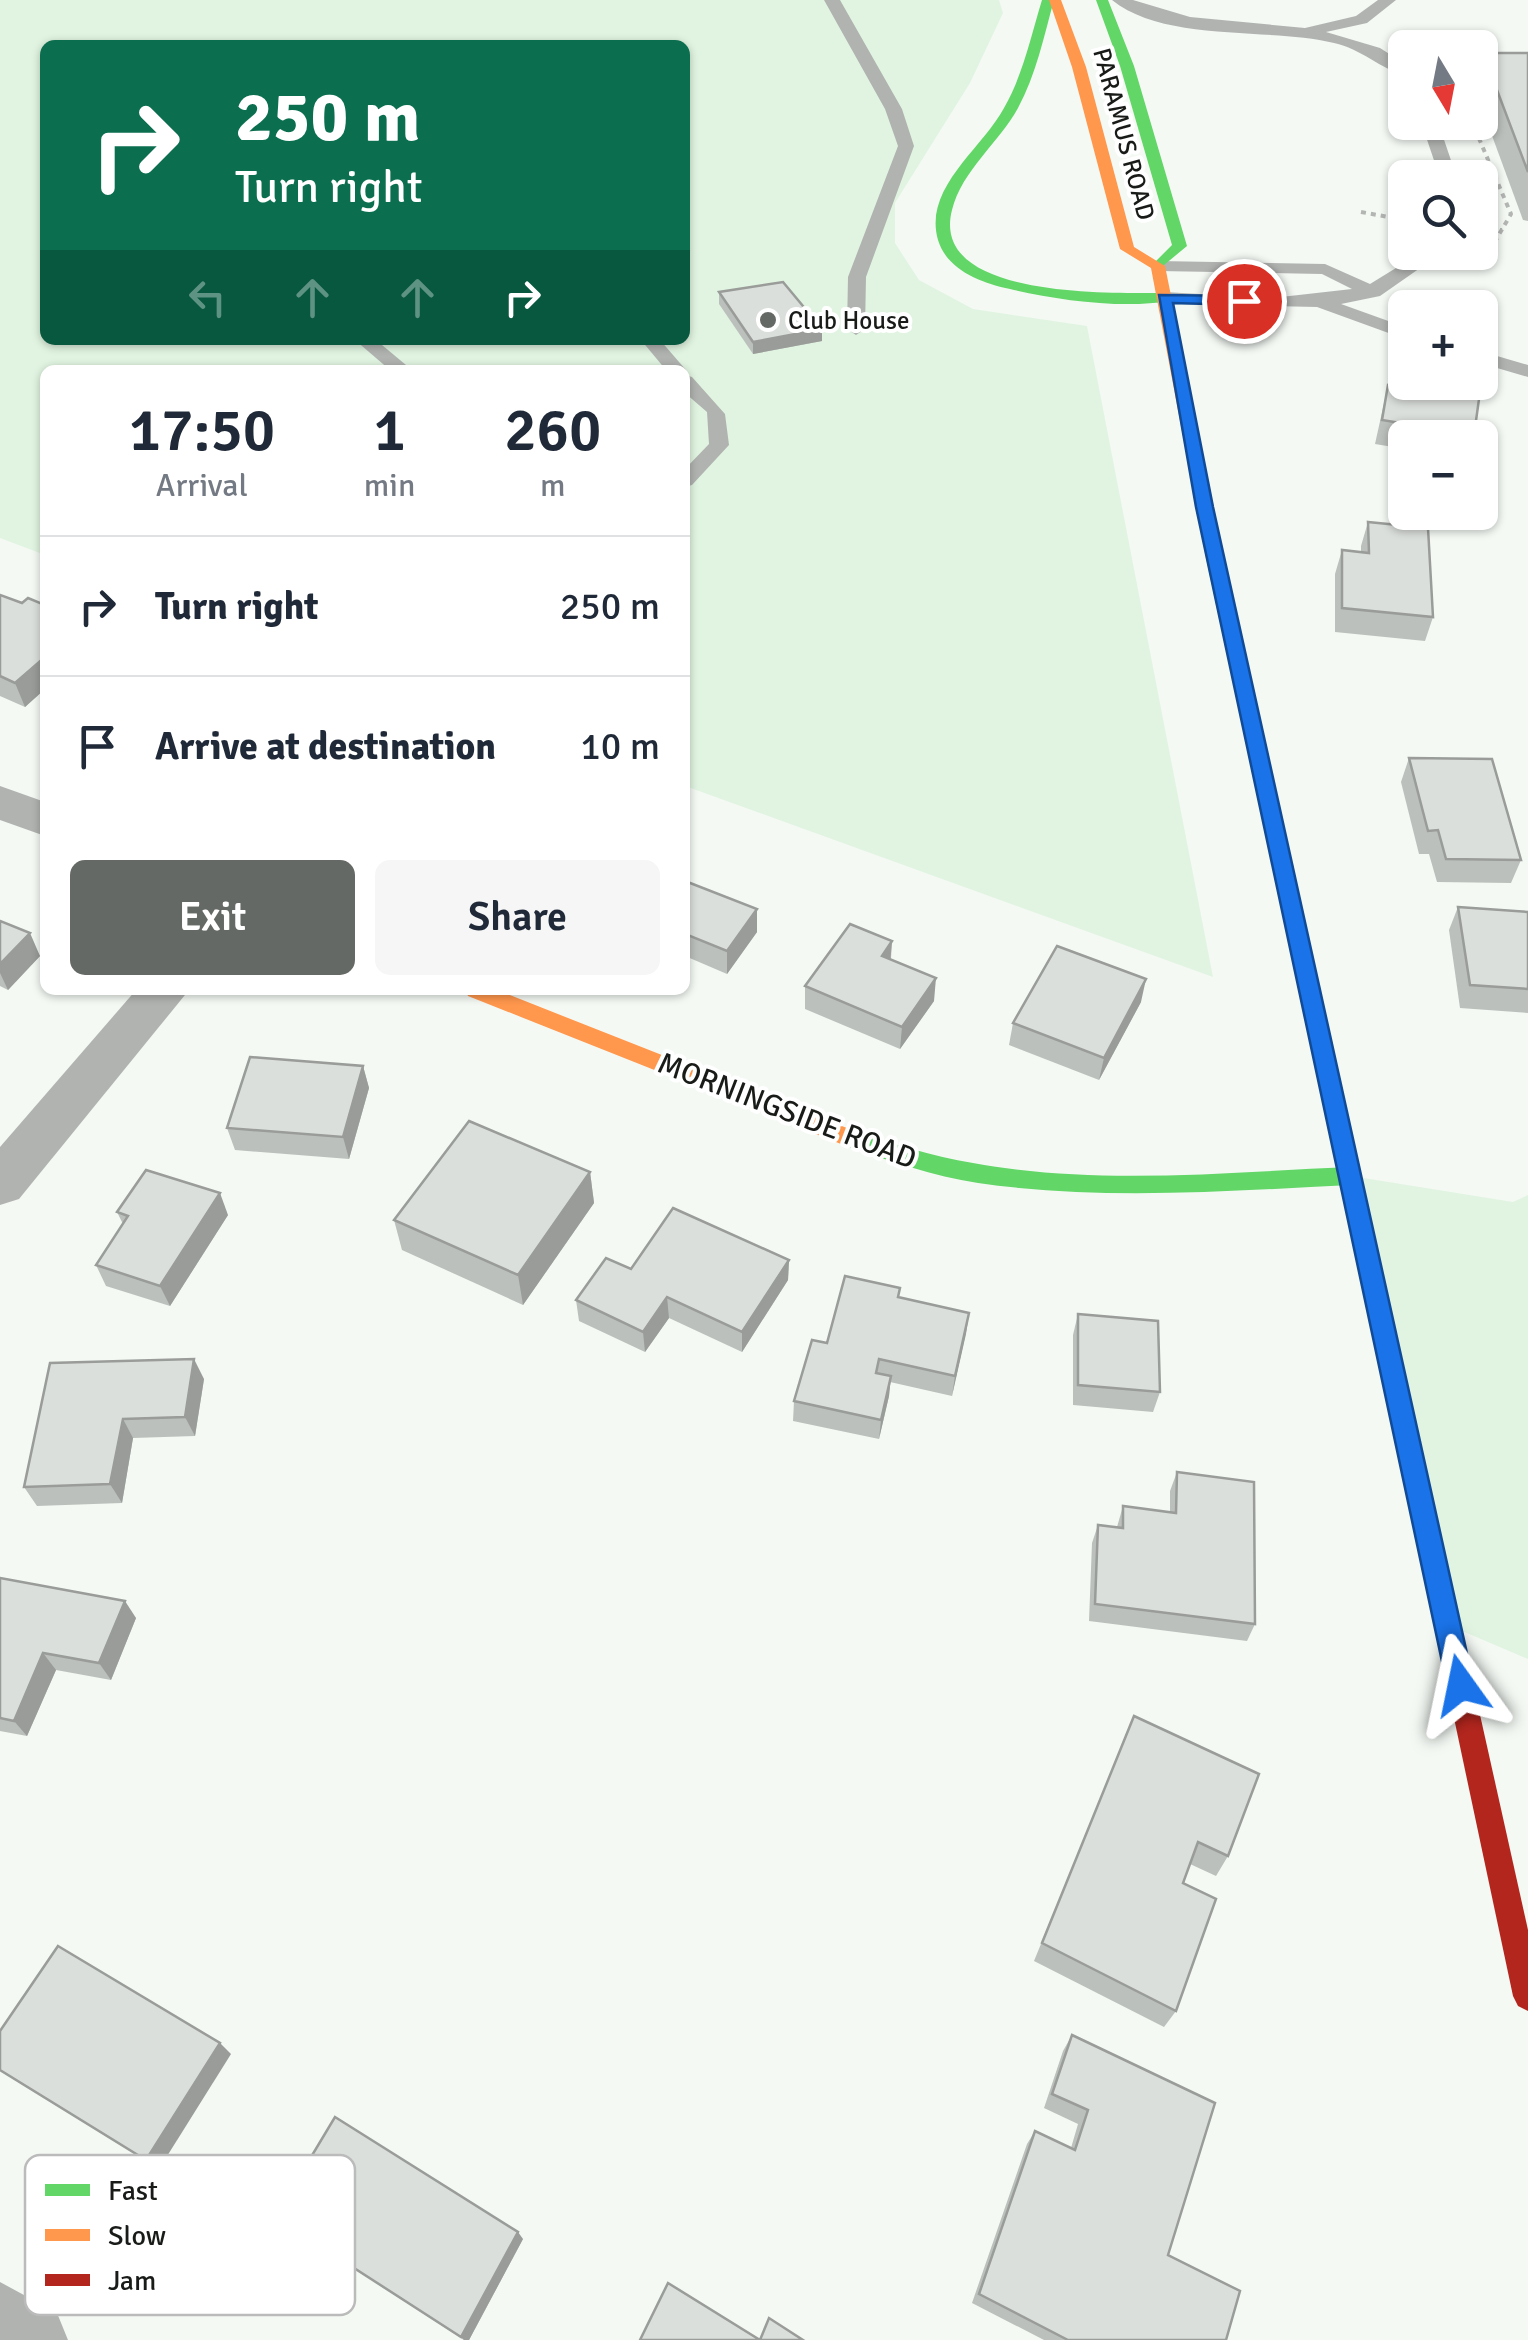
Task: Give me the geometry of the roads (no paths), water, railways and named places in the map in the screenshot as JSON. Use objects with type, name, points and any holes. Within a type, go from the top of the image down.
[{"type":"main road","name":"PARAMUS ROAD","points":[[1052,0],[1079,67],[1128,250],[1158,266],[1180,246],[1102,0]]},
{"type":"main road","points":[[1052,0],[1009,112],[949,204],[941,231],[951,254],[976,273],[1010,289],[1164,298]]},
{"type":"main road","points":[[1158,266],[1204,507],[1528,1996]]},
{"type":"main road","name":"MORNINGSIDE ROAD","points":[[488,995],[894,1155],[974,1175],[1077,1186],[1350,1176]]},
{"type":"street","points":[[0,802],[40,818]]},
{"type":"street","points":[[0,1184],[161,995]]},
{"type":"street","points":[[0,2320],[30,2340]]},
{"type":"lane","points":[[832,0],[848,36],[902,124],[906,146],[857,277],[856,329]]},
{"type":"lane","points":[[1120,0],[1162,19],[1210,28],[1284,32],[1334,28],[1361,20],[1384,4]]},
{"type":"lane","points":[[1349,0],[1384,4]]},
{"type":"lane","points":[[1284,32],[1377,52],[1388,59]]},
{"type":"lane","points":[[1158,266],[1324,269],[1373,292]]},
{"type":"lane","points":[[1164,298],[1323,303],[1385,288],[1410,270]]},
{"type":"lane","points":[[1323,303],[1388,327]]},
{"type":"lane","points":[[370,345],[396,365]]},
{"type":"lane","points":[[654,345],[672,365]]},
{"type":"lane","points":[[1498,363],[1528,372]]},
{"type":"lane","points":[[690,386],[712,410],[719,445],[690,476]]},
{"type":"place","name":"Club House","points":[[768,320]]}]
